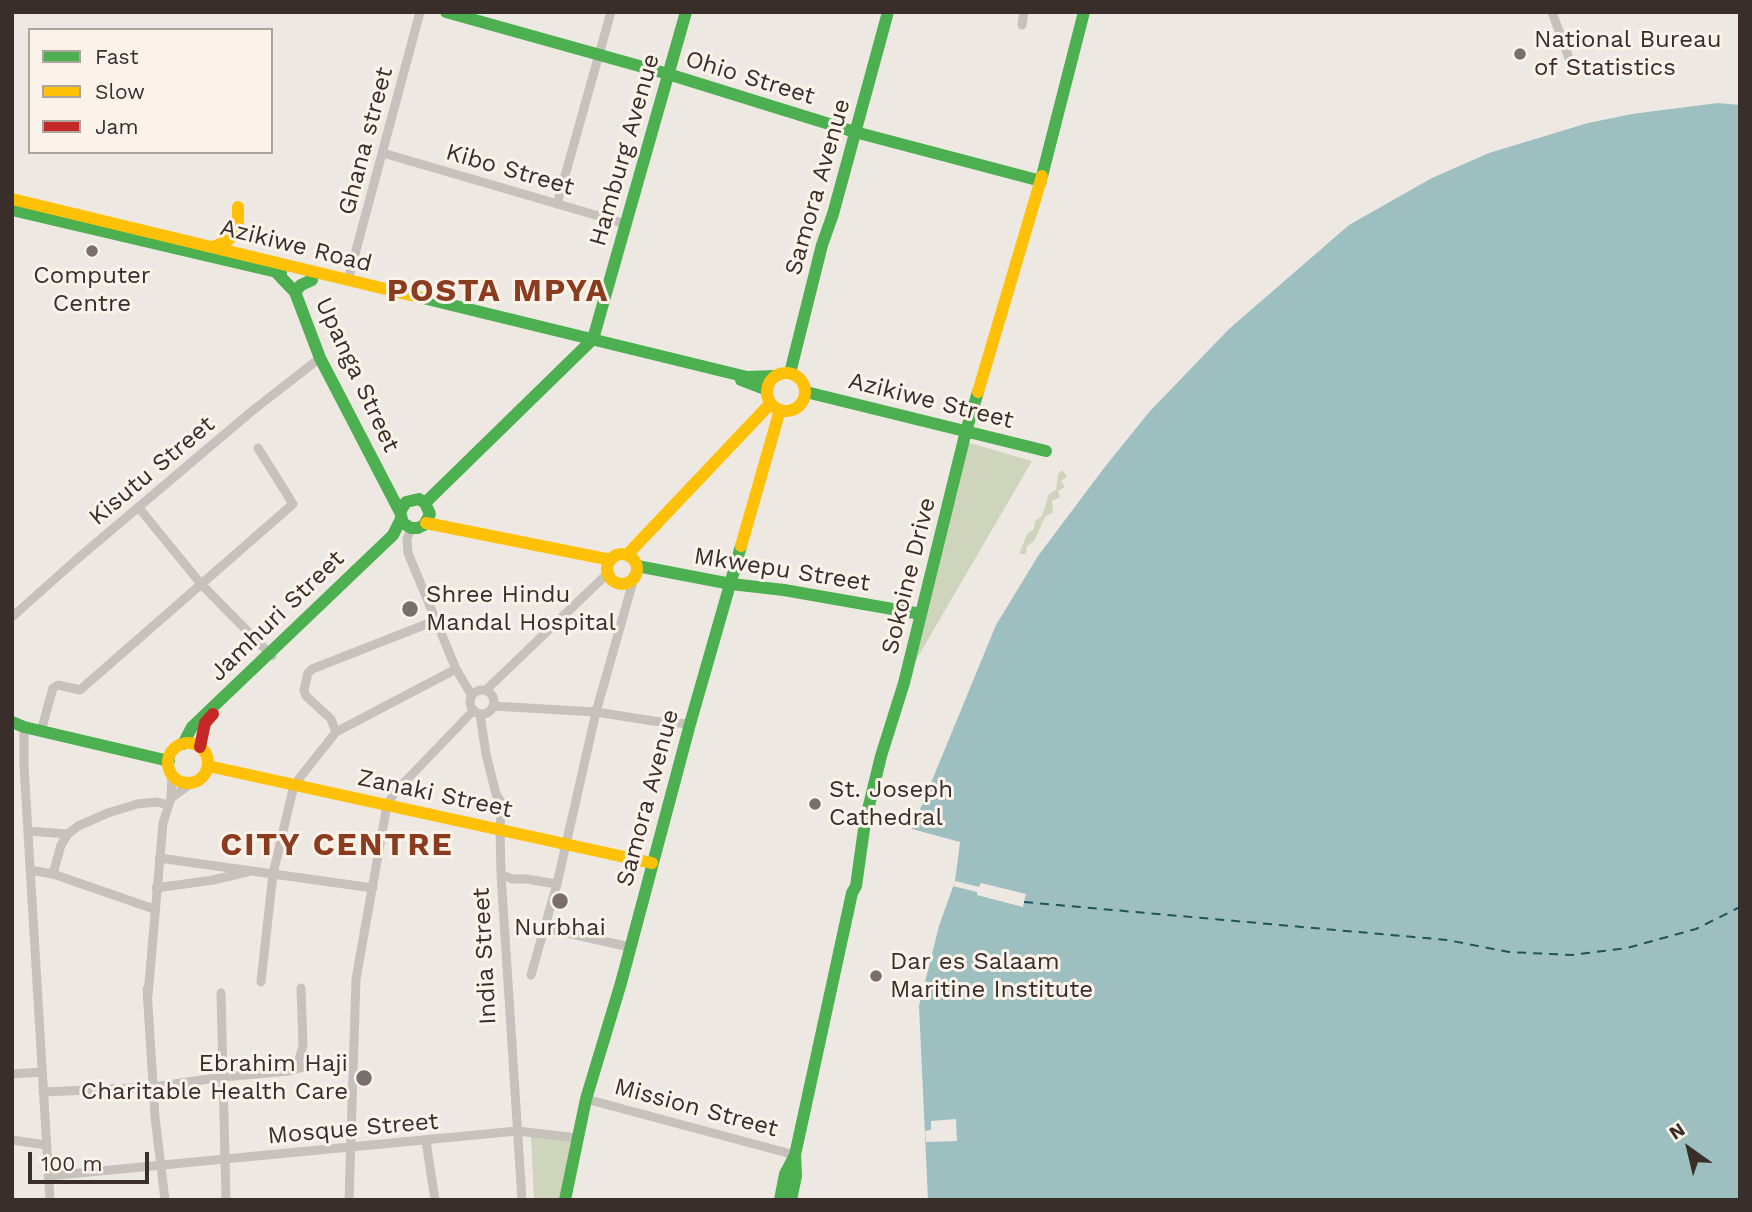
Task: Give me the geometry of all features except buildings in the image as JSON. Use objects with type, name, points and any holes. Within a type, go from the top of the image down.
[{"type":"street","name":"Ghana street","points":[[348,280],[420,12]]},
{"type":"street","name":"Ohio Street","points":[[446,12],[668,74],[855,132],[1041,181]]},
{"type":"street","points":[[557,204],[611,12]]},
{"type":"street","name":"Hamburg Avenue","points":[[591,342],[686,12]]},
{"type":"street","name":"Samora Avenue","points":[[790,373],[822,245],[833,214],[888,12]]},
{"type":"street","points":[[1022,25],[1024,12]]},
{"type":"street","name":"Sokoine Drive","points":[[791,1200],[796,1176],[795,1155],[856,886],[866,821],[891,720],[904,683],[966,431],[1041,181],[1084,12]]},
{"type":"street","points":[[1552,12],[1570,61]]},
{"type":"street","name":"Kibo Street","points":[[383,153],[625,224]]},
{"type":"street","name":"Azikiwe Road","points":[[12,199],[213,247],[312,280],[747,377],[775,376]]},
{"type":"street","points":[[213,247],[235,234],[238,226],[238,206]]},
{"type":"street","name":"Azikiwe Road","points":[[12,210],[348,280],[749,382],[773,401]]},
{"type":"street","name":"Upanga Street","points":[[272,266],[295,292],[320,358],[405,518]]},
{"type":"street","points":[[295,292],[296,288],[312,280]]},
{"type":"street","points":[[425,503],[591,342]]},
{"type":"street","name":"Kisutu Street","points":[[12,617],[253,411],[320,358]]},
{"type":"street","points":[[627,555],[773,401],[775,376],[790,373],[800,378],[806,392],[799,406],[787,411],[773,401]]},
{"type":"street","name":"Azikiwe Street","points":[[806,392],[1046,451]]},
{"type":"street","name":"Samora Avenue","points":[[565,1200],[586,1098],[731,584],[773,401]]},
{"type":"street","points":[[41,731],[53,688],[58,685],[80,690],[293,504],[258,448]]},
{"type":"street","points":[[405,518],[418,528],[426,523],[430,514],[425,503],[419,499],[405,518],[408,553],[456,669],[472,696]]},
{"type":"street","points":[[139,508],[201,584],[270,654]]},
{"type":"street","name":"Jamhuri Street","points":[[183,744],[192,727],[398,538],[405,518]]},
{"type":"street","points":[[426,523],[611,560]]},
{"type":"street","points":[[486,690],[608,573],[611,560],[618,555],[627,555],[633,559],[635,572],[596,712],[557,884],[531,975]]},
{"type":"street","name":"Mkwepu Street","points":[[608,573],[612,580],[621,584],[635,572],[784,590],[921,614]]},
{"type":"street","points":[[336,732],[331,719],[306,696],[304,690],[308,673],[312,669],[437,620]]},
{"type":"street","name":"Jamhuri Street","points":[[200,747],[205,723],[270,654]]},
{"type":"street","points":[[261,982],[273,874],[294,785],[336,732],[456,669]]},
{"type":"street","points":[[349,1200],[355,983],[387,805],[395,792],[477,712],[489,712],[494,706],[492,694],[486,690],[478,690],[472,696],[470,702],[477,712]]},
{"type":"street","points":[[494,706],[596,712],[690,724]]},
{"type":"street","name":"India Street","points":[[477,712],[496,794],[502,803],[501,874],[522,1200]]},
{"type":"street","points":[[50,1200],[28,831],[18,724],[170,768],[181,782],[193,782]]},
{"type":"street","points":[[52,874],[55,859],[68,834],[78,826],[120,808],[169,801],[203,776],[208,766],[206,754],[200,747],[192,744],[183,744],[173,751],[169,801],[163,823],[154,909],[147,991],[153,1087],[165,1200]]},
{"type":"street","name":"Zanaki Street","points":[[208,766],[652,863]]},
{"type":"street","points":[[28,831],[68,834]]},
{"type":"street","points":[[159,858],[373,888]]},
{"type":"street","points":[[30,870],[52,874],[154,909]]},
{"type":"street","points":[[156,888],[253,871]]},
{"type":"street","points":[[501,874],[512,879],[557,884]]},
{"type":"street","points":[[544,928],[630,947]]},
{"type":"street","points":[[296,1069],[303,1046],[301,988]]},
{"type":"street","points":[[221,993],[226,1200]]},
{"type":"street","points":[[43,1093],[153,1087],[307,1066]]},
{"type":"street","points":[[12,1074],[42,1072]]},
{"type":"street","name":"Mission Street","points":[[586,1098],[795,1155]]},
{"type":"street","name":"Mosque Street","points":[[48,1176],[517,1131],[578,1138]]},
{"type":"street","points":[[12,1140],[46,1145]]},
{"type":"street","points":[[426,1141],[435,1200]]},
{"type":"street","name":"Sokoine Drive","points":[[780,1200],[785,1174],[795,1155]]},
{"type":"green space","points":[[966,442],[1032,461],[912,667]]},
{"type":"green space","points":[[1062,470],[1067,476],[1061,481],[1065,487],[1058,491],[1060,497],[1052,501],[1053,512],[1045,517],[1034,541],[1027,546],[1026,554],[1019,554],[1027,534],[1034,529],[1035,521],[1042,516],[1049,494],[1056,490],[1058,474]]},
{"type":"green space","points":[[531,1136],[573,1140],[562,1200],[534,1200]]},
{"type":"water","points":[[1718,103],[1740,105],[1740,1200],[928,1200],[919,1006],[939,926],[955,881],[960,842],[912,829],[996,625],[1038,556],[1150,411],[1229,329],[1349,225],[1432,178],[1489,153],[1588,123],[1632,114]]},
{"type":"pier","points":[[955,881],[979,887],[981,883],[1026,894],[1023,907],[953,886]]},
{"type":"pier","points":[[956,1119],[957,1141],[926,1142],[925,1131],[931,1130],[931,1121]]},
{"type":"ferry route","points":[[1024,902],[1447,940],[1509,952],[1572,955],[1627,948],[1696,929],[1740,907]]},
{"type":"traffic: fast","points":[[446,12],[668,74],[855,132],[1041,181]]},
{"type":"traffic: fast","points":[[425,503],[593,339],[686,12]]},
{"type":"traffic: fast","points":[[790,373],[822,245],[833,214],[888,12]]},
{"type":"traffic: fast","points":[[1042,176],[1084,12]]},
{"type":"traffic: fast","points":[[12,210],[281,273]]},
{"type":"traffic: fast","points":[[274,270],[295,292],[320,358],[400,512],[403,523],[411,528],[418,528],[424,525],[430,514],[425,503],[419,499],[406,502],[400,512]]},
{"type":"traffic: fast","points":[[295,292],[301,285],[312,280]]},
{"type":"traffic: fast","points":[[423,298],[747,377],[775,376]]},
{"type":"traffic: fast","points":[[741,380],[767,390]]},
{"type":"traffic: fast","points":[[806,392],[1046,451]]},
{"type":"traffic: fast","points":[[791,1200],[796,1176],[795,1155],[852,893],[856,886],[865,822],[881,756],[904,683],[978,392]]},
{"type":"traffic: fast","points":[[183,744],[192,727],[393,535],[401,519]]},
{"type":"traffic: fast","points":[[565,1200],[586,1099],[621,983],[741,546]]},
{"type":"traffic: fast","points":[[637,566],[921,614]]},
{"type":"traffic: fast","points":[[12,722],[169,761]]},
{"type":"traffic: fast","points":[[780,1200],[785,1174],[795,1155]]},
{"type":"traffic: slow","points":[[978,392],[1042,176]]},
{"type":"traffic: slow","points":[[12,199],[423,298]]},
{"type":"traffic: slow","points":[[213,247],[235,234],[238,207]]},
{"type":"traffic: slow","points":[[786,373],[800,378],[805,392],[800,406],[786,411],[772,406],[767,392],[772,378],[786,373]]},
{"type":"traffic: slow","points":[[627,555],[771,403]]},
{"type":"traffic: slow","points":[[741,546],[780,410]]},
{"type":"traffic: slow","points":[[426,523],[611,560]]},
{"type":"traffic: slow","points":[[622,554],[632,559],[637,569],[632,579],[622,584],[612,579],[607,569],[612,559],[622,554]]},
{"type":"traffic: slow","points":[[188,743],[202,749],[208,763],[202,777],[188,783],[174,777],[168,763],[174,749],[188,743]]},
{"type":"traffic: slow","points":[[208,766],[652,863]]},
{"type":"traffic: jam","points":[[200,747],[205,723],[213,714]]},
{"type":"place","name":"National Bureau of Statistics","points":[[1520,54]]},
{"type":"place","name":"Computer Centre","points":[[92,251]]},
{"type":"place","name":"Shree Hindu Mandal Hospital","points":[[410,609]]},
{"type":"place","name":"St. Joseph Cathedral","points":[[815,804]]},
{"type":"place","name":"Nurbhai","points":[[560,901]]},
{"type":"place","name":"Dar es Salaam Maritine Institute","points":[[876,976]]},
{"type":"place","name":"Ebrahim Haji Charitable Health Care","points":[[364,1078]]},
{"type":"district","name":"POSTA MPYA","points":[[498,292]]},
{"type":"district","name":"CITY CENTRE","points":[[337,846]]}]
